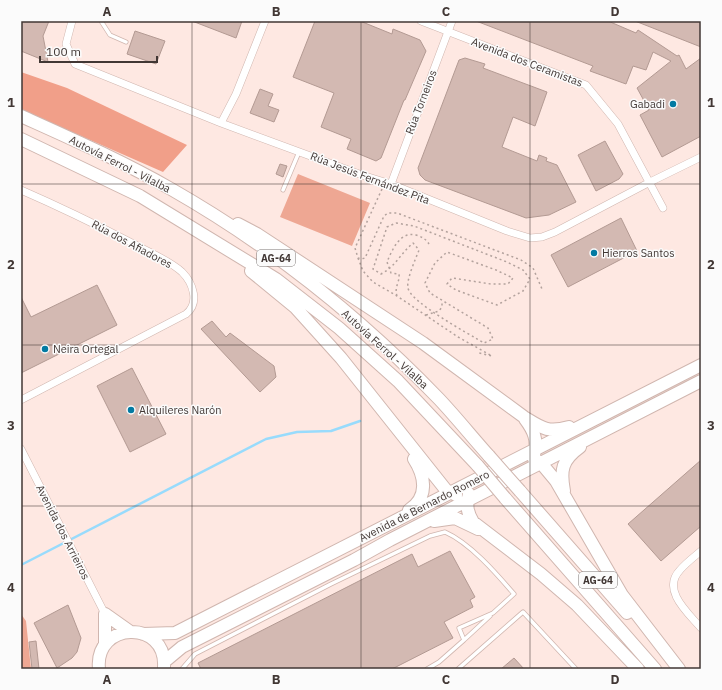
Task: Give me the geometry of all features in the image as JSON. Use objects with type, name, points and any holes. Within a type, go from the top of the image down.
[{"type":"highway","name":"Autovía Ferrol - Vilalba","points":[[21,116],[111,156],[172,189],[231,226],[287,266],[367,330],[440,400],[678,669]]},
{"type":"highway","name":"Autovía Ferrol - Vilalba","points":[[21,139],[140,196],[276,279],[339,328],[398,381],[478,466],[655,669]]},
{"type":"highway","points":[[172,189],[257,234],[423,343],[524,417],[538,425],[554,431],[574,426],[598,417]]},
{"type":"highway","points":[[208,237],[295,307],[341,358],[450,492],[459,496],[471,497]]},
{"type":"highway","name":"Avenida de Bernardo Romero","points":[[164,665],[182,647],[354,560],[471,497],[598,417],[701,365]]},
{"type":"highway","name":"Avenida de Bernardo Romero","points":[[143,634],[175,633],[472,481],[605,430],[701,381]]},
{"type":"highway","points":[[373,398],[418,466],[424,479],[422,494],[415,506],[385,526]]},
{"type":"highway","points":[[524,417],[533,431],[537,443],[532,459],[565,494],[622,595],[678,669]]},
{"type":"highway","points":[[565,494],[562,472],[565,461],[576,450],[605,430]]},
{"type":"highway","points":[[472,481],[468,512],[473,522],[541,574],[577,605],[638,669]]},
{"type":"highway","points":[[390,540],[439,519],[455,518],[486,533]]},
{"type":"highway","points":[[106,614],[130,631],[143,634],[158,645],[164,665]]},
{"type":"highway","points":[[105,644],[106,614]]},
{"type":"highway","points":[[96,667],[105,644],[112,638],[130,631]]},
{"type":"street","name":"Rúa Jesús Fernández Pita","points":[[72,21],[66,44],[75,64],[221,123],[362,175],[388,183],[486,224],[530,238],[542,237],[555,232],[701,157]]},
{"type":"street","points":[[221,123],[236,94],[265,21]]},
{"type":"street","name":"Avenida dos Ceramistas","points":[[421,21],[586,85],[618,124],[663,208]]},
{"type":"street","name":"Rúa Torneiros","points":[[388,183],[452,21]]},
{"type":"street","name":"Rúa dos Afiadores","points":[[21,190],[68,210],[173,265],[182,272],[190,282],[194,292],[194,301],[192,309],[186,314],[21,400]]},
{"type":"street","name":"Avenida dos Arrieiros","points":[[21,449],[106,614]]},
{"type":"street","points":[[701,551],[679,571],[674,580],[673,590],[678,600],[701,628]]},
{"type":"lane","points":[[101,21],[110,35],[126,42]]},
{"type":"lane","points":[[283,190],[299,151]]},
{"type":"lane","points":[[182,669],[195,654],[430,536],[445,532],[455,537],[498,576],[514,594],[432,669]]},
{"type":"lane","points":[[458,669],[523,612],[576,669]]},
{"type":"lane","points":[[464,640],[459,628],[493,613]]},
{"type":"lane","points":[[427,669],[439,662]]},
{"type":"path","points":[[388,183],[355,248],[367,277],[458,337],[492,356],[479,353]]},
{"type":"path","points":[[358,258],[361,260],[365,258],[384,216],[388,213],[397,213],[521,260],[533,268],[542,289]]},
{"type":"path","points":[[396,223],[414,226],[507,262],[523,270],[530,279],[523,291],[497,304],[456,290],[447,284],[452,278],[491,284],[508,284],[512,278],[447,252],[435,263],[426,283],[430,293],[488,328],[493,339],[484,343],[410,295],[407,286],[419,250],[413,243],[404,250],[390,270],[381,274],[373,269],[387,227],[396,223]]},
{"type":"path","points":[[397,296],[395,287],[399,274],[396,272],[391,273],[387,262],[389,257],[404,235],[418,236],[426,240],[429,244]]},
{"type":"path","points":[[426,315],[439,311],[442,307],[442,301]]},
{"type":"shaded area","points":[[21,72],[67,88],[187,145],[163,172],[49,122],[21,112]]},
{"type":"shaded area","points":[[298,174],[370,203],[352,246],[280,217]]},
{"type":"shaded area","points":[[21,614],[26,621],[31,669],[21,669]]},
{"type":"building","points":[[21,21],[49,21],[43,36],[48,62],[21,51]]},
{"type":"building","points":[[192,21],[242,21],[236,38]]},
{"type":"building","points":[[315,21],[360,21],[392,34],[393,29],[420,40],[426,51],[404,100],[381,158],[376,161],[347,149],[351,139],[321,127],[334,93],[293,77]]},
{"type":"building","points":[[476,21],[608,21],[636,33],[638,30],[677,56],[679,55],[686,69],[701,58],[701,136],[662,157],[640,115],[649,110],[637,88],[671,61],[653,52],[646,70],[633,66],[626,84],[590,71],[593,66]]},
{"type":"building","points":[[635,21],[701,21],[701,47]]},
{"type":"building","points":[[135,31],[165,41],[156,64],[127,54]]},
{"type":"building","points":[[465,58],[485,64],[483,68],[547,92],[535,126],[513,117],[502,147],[537,161],[539,155],[547,158],[546,161],[557,165],[576,202],[549,215],[526,218],[425,180],[420,175],[418,168],[459,60]]},
{"type":"building","points":[[260,89],[273,94],[268,106],[279,110],[274,122],[250,113]]},
{"type":"building","points":[[605,141],[623,174],[619,179],[596,191],[578,155]]},
{"type":"building","points":[[280,164],[287,166],[283,177],[276,174]]},
{"type":"building","name":"Hierros Santos","points":[[621,218],[637,251],[568,287],[551,255]]},
{"type":"building","name":"Neira Ortegal","points":[[97,285],[117,325],[21,373],[21,297],[31,317]]},
{"type":"building","points":[[212,321],[226,337],[230,333],[274,366],[276,377],[260,392],[201,329]]},
{"type":"building","name":"Alquileres Narón","points":[[132,368],[166,434],[130,452],[97,386]]},
{"type":"building","points":[[701,460],[701,526],[661,561],[628,524]]},
{"type":"building","points":[[450,551],[475,597],[470,600],[473,607],[444,622],[453,638],[392,669],[201,669],[198,663],[412,554],[418,567]]},
{"type":"building","points":[[68,605],[81,638],[77,652],[72,658],[57,668],[34,623]]},
{"type":"building","points":[[36,641],[39,669],[32,669],[29,642]]},
{"type":"building","points":[[514,658],[524,669],[501,669]]},
{"type":"waterway","points":[[21,565],[266,439],[297,432],[331,431],[360,421]]},
{"type":"place","name":"Gabadi","points":[[673,104]]},
{"type":"place","name":"Hierros Santos","points":[[594,253]]},
{"type":"place","name":"Neira Ortegal","points":[[45,349]]},
{"type":"place","name":"Alquileres Narón","points":[[131,410]]}]
